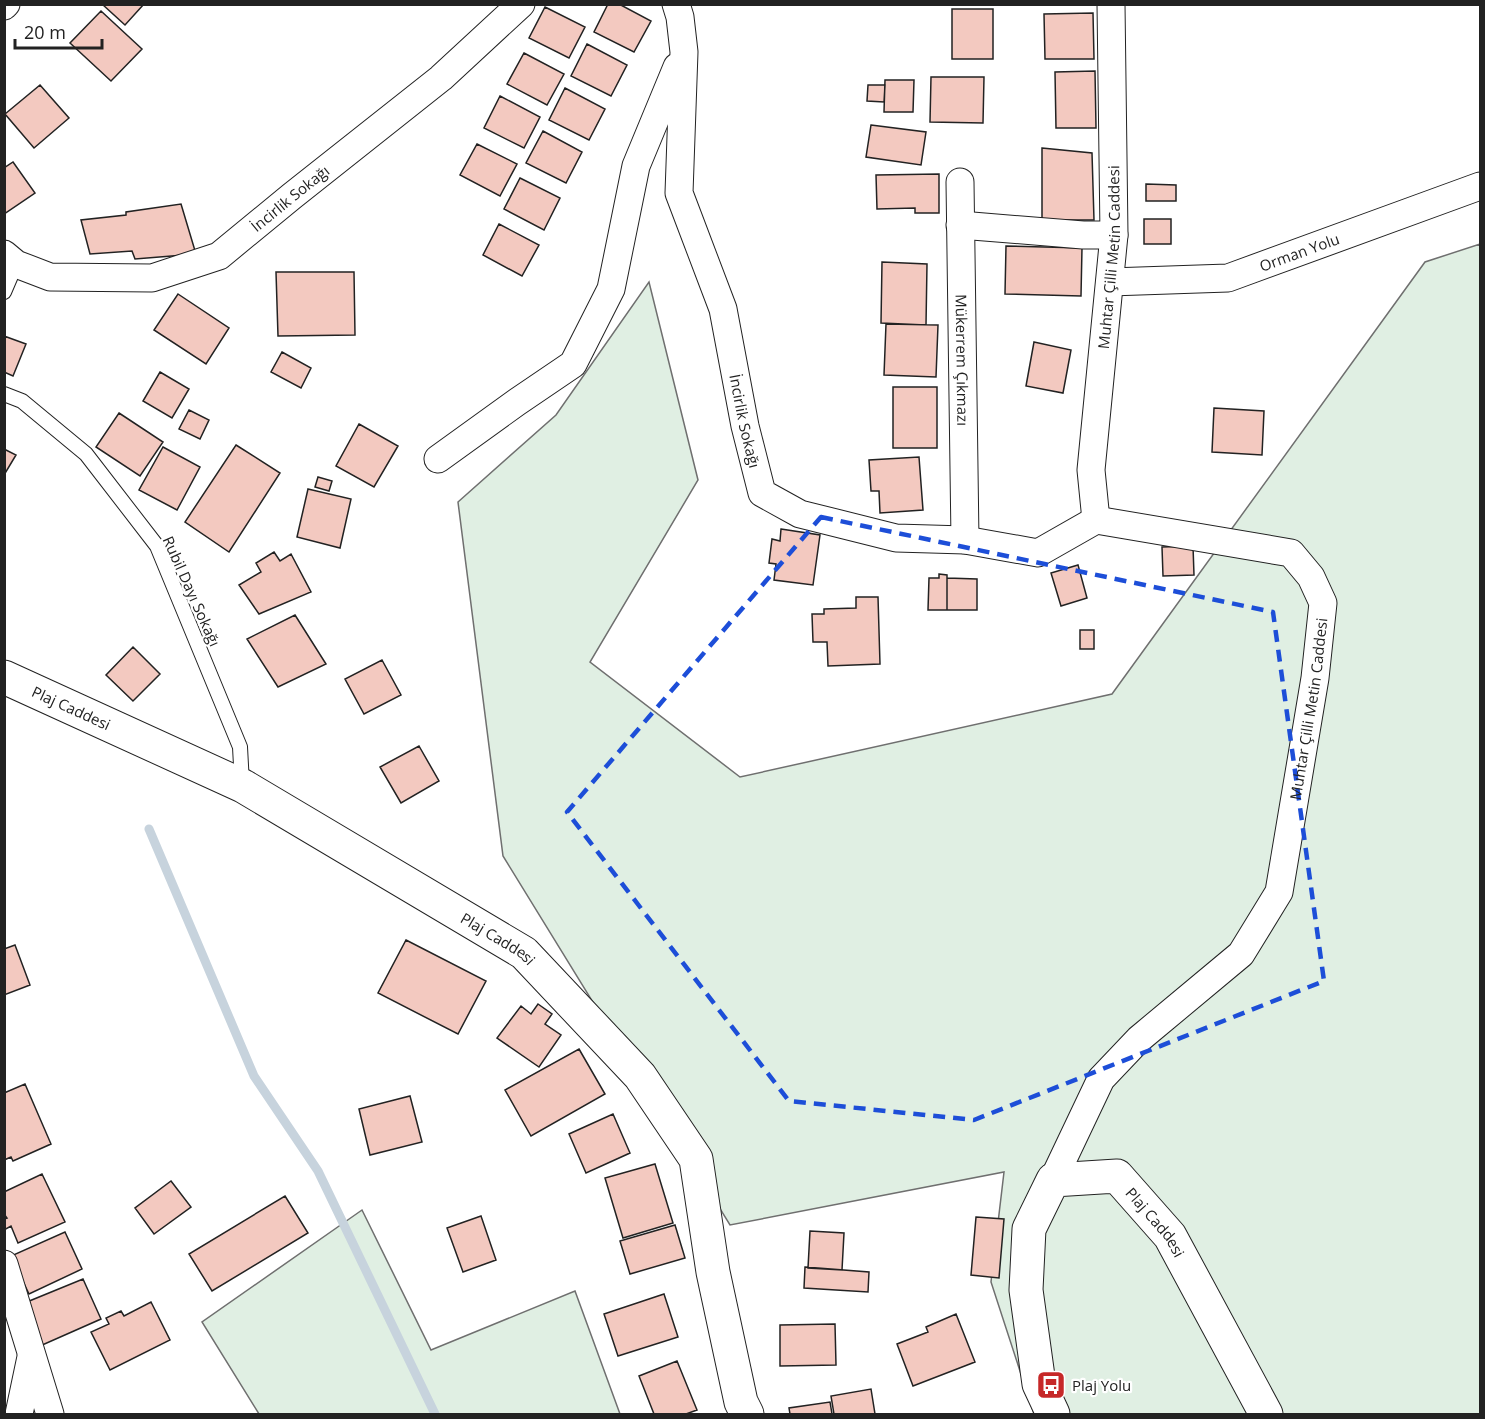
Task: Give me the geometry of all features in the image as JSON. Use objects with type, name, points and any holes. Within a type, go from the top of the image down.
[{"type":"street","name":"İncirlik Sokağı","points":[[10,259],[50,277],[152,278],[219,256],[441,78],[521,4]]},
{"type":"street","name":"İncirlik Sokağı","points":[[676,4],[680,17],[684,52],[679,193],[723,309],[745,426],[762,493],[800,514],[896,538],[965,540],[1038,553],[1096,520]]},
{"type":"street","name":"Muhtar Çilli Metin Caddesi","points":[[1053,1180],[1101,1079],[1139,1039],[1241,954],[1279,892],[1315,678],[1323,603],[1311,577],[1291,553],[1096,520],[1091,470],[1114,235],[1112,4]]},
{"type":"street","points":[[438,459],[573,364],[611,289],[636,165],[684,52]]},
{"type":"street","name":"Mükerrem Çıkmazı","points":[[960,182],[965,540]]},
{"type":"street","name":"Orman Yolu","points":[[1110,282],[1228,278],[1480,186]]},
{"type":"street","points":[[960,225],[1083,235],[1114,235]]},
{"type":"street","name":"Plaj Caddesi","points":[[4,677],[243,786],[524,953],[640,1076],[696,1159],[713,1272],[741,1402],[747,1414]]},
{"type":"street","name":"Plaj Caddesi","points":[[1053,1180],[1117,1176],[1170,1236],[1266,1414]]},
{"type":"street","points":[[1053,1180],[1029,1229],[1026,1290],[1039,1384],[1053,1414]]},
{"type":"street","points":[[4,1264],[50,1414]]},
{"type":"street","points":[[19,1414],[32,1353]]},
{"type":"lane","points":[[4,292],[10,259]]},
{"type":"lane","name":"Rubil Dayı Sokağı","points":[[4,394],[22,401],[86,454],[158,546],[240,747],[243,786]]},
{"type":"highlighted area","points":[[821,517],[1273,612],[1324,981],[974,1120],[789,1101],[567,812]]},
{"type":"green space","points":[[1480,244],[1480,1414],[1034,1414],[991,1282],[1004,1172],[730,1225],[503,856],[458,502],[556,415],[649,282],[698,480],[590,662],[740,777],[1112,694],[1425,262]]},
{"type":"green space","points":[[362,1210],[431,1350],[575,1291],[620,1414],[259,1414],[202,1322]]},
{"type":"building","points":[[102,4],[144,4],[125,25]]},
{"type":"building","points":[[608,4],[619,4],[651,21],[634,52],[594,32]]},
{"type":"building","points":[[545,7],[585,27],[569,58],[529,38]]},
{"type":"building","points":[[952,9],[993,9],[993,59],[952,59]]},
{"type":"building","points":[[101,11],[142,49],[111,81],[70,43]]},
{"type":"building","points":[[1093,13],[1094,59],[1045,59],[1044,14]]},
{"type":"building","points":[[587,44],[627,65],[611,96],[571,76]]},
{"type":"building","points":[[524,53],[564,74],[547,105],[507,84]]},
{"type":"building","points":[[1095,71],[1096,128],[1056,128],[1055,72]]},
{"type":"building","points":[[931,77],[984,77],[983,123],[930,122]]},
{"type":"building","points":[[885,80],[914,80],[913,112],[884,112]]},
{"type":"building","points":[[40,85],[69,118],[34,148],[5,114]]},
{"type":"building","points":[[868,85],[885,85],[884,102],[867,101]]},
{"type":"building","points":[[565,88],[605,109],[589,140],[549,120]]},
{"type":"building","points":[[500,96],[540,117],[524,148],[484,128]]},
{"type":"building","points":[[871,125],[926,132],[921,165],[866,157]]},
{"type":"building","points":[[543,131],[582,152],[566,183],[526,163]]},
{"type":"building","points":[[477,144],[517,164],[500,196],[460,175]]},
{"type":"building","points":[[1042,148],[1092,153],[1094,220],[1042,220]]},
{"type":"building","points":[[13,162],[35,193],[4,214],[4,168]]},
{"type":"building","points":[[939,174],[939,213],[915,213],[915,208],[877,209],[876,175]]},
{"type":"building","points":[[520,178],[560,198],[544,230],[504,209]]},
{"type":"building","points":[[1146,184],[1176,185],[1176,201],[1146,201]]},
{"type":"building","points":[[181,204],[196,254],[135,259],[132,251],[90,254],[81,220],[126,215],[126,212]]},
{"type":"building","points":[[1144,219],[1171,219],[1171,244],[1144,244]]},
{"type":"building","points":[[499,224],[539,245],[522,276],[483,255]]},
{"type":"building","points":[[1006,246],[1082,248],[1081,296],[1005,294]]},
{"type":"building","points":[[882,262],[927,264],[926,325],[881,323]]},
{"type":"building","points":[[276,272],[354,272],[355,335],[278,336]]},
{"type":"building","points":[[178,294],[229,328],[206,364],[154,330]]},
{"type":"building","points":[[886,324],[938,325],[936,377],[884,375]]},
{"type":"building","points":[[4,336],[26,344],[13,376],[4,372]]},
{"type":"building","points":[[1034,342],[1071,350],[1063,393],[1026,386]]},
{"type":"building","points":[[282,352],[311,368],[301,388],[271,372]]},
{"type":"building","points":[[160,372],[189,389],[172,418],[143,401]]},
{"type":"building","points":[[893,387],[937,387],[937,448],[893,448]]},
{"type":"building","points":[[1214,408],[1264,411],[1262,455],[1212,452]]},
{"type":"building","points":[[189,410],[209,420],[200,439],[179,429]]},
{"type":"building","points":[[119,413],[163,442],[140,476],[96,447]]},
{"type":"building","points":[[359,424],[398,446],[374,487],[336,466]]},
{"type":"building","points":[[236,445],[280,473],[229,552],[185,522]]},
{"type":"building","points":[[163,447],[200,467],[177,510],[139,490]]},
{"type":"building","points":[[4,449],[16,455],[4,475]]},
{"type":"building","points":[[919,457],[923,510],[880,513],[879,491],[871,491],[869,460]]},
{"type":"building","points":[[318,477],[332,481],[329,491],[315,487]]},
{"type":"building","points":[[308,489],[351,499],[340,548],[297,537]]},
{"type":"building","points":[[781,529],[820,535],[813,585],[774,580],[776,564],[769,563],[772,539],[780,541]]},
{"type":"building","points":[[1193,546],[1194,575],[1163,576],[1162,547]]},
{"type":"building","points":[[274,552],[280,561],[291,554],[311,592],[259,614],[239,585],[261,572],[256,563]]},
{"type":"building","points":[[1078,565],[1087,598],[1061,606],[1051,573]]},
{"type":"building","points":[[939,574],[947,575],[947,610],[928,610],[929,578],[939,578]]},
{"type":"building","points":[[947,578],[977,579],[977,610],[947,610]]},
{"type":"building","points":[[856,597],[878,597],[880,664],[828,666],[827,642],[813,642],[812,614],[824,614],[824,609],[856,608]]},
{"type":"building","points":[[295,615],[326,664],[278,687],[247,639]]},
{"type":"building","points":[[1080,630],[1094,630],[1094,649],[1080,649]]},
{"type":"building","points":[[133,647],[160,674],[133,701],[106,675]]},
{"type":"building","points":[[382,660],[401,695],[364,714],[345,679]]},
{"type":"building","points":[[419,746],[439,781],[401,803],[380,767]]},
{"type":"building","points":[[406,940],[486,981],[458,1034],[378,993]]},
{"type":"building","points":[[15,945],[30,985],[4,995],[4,949]]},
{"type":"building","points":[[538,1004],[552,1014],[545,1024],[561,1035],[539,1067],[497,1038],[521,1006],[531,1014]]},
{"type":"building","points":[[579,1049],[605,1094],[531,1136],[505,1090]]},
{"type":"building","points":[[25,1084],[51,1144],[13,1161],[11,1157],[4,1160],[4,1093]]},
{"type":"building","points":[[410,1096],[422,1142],[370,1155],[359,1109]]},
{"type":"building","points":[[613,1114],[630,1153],[586,1173],[569,1134]]},
{"type":"building","points":[[655,1164],[673,1223],[623,1238],[605,1178]]},
{"type":"building","points":[[42,1174],[65,1222],[18,1243],[11,1226],[4,1230],[4,1219],[7,1218],[4,1214],[4,1192]]},
{"type":"building","points":[[171,1181],[191,1207],[154,1234],[135,1208]]},
{"type":"building","points":[[285,1196],[308,1233],[212,1291],[189,1254]]},
{"type":"building","points":[[481,1216],[496,1260],[463,1272],[447,1228]]},
{"type":"building","points":[[976,1217],[1004,1219],[999,1278],[971,1275]]},
{"type":"building","points":[[675,1225],[685,1258],[630,1274],[620,1241]]},
{"type":"building","points":[[810,1231],[844,1233],[842,1270],[808,1268]]},
{"type":"building","points":[[65,1232],[82,1269],[29,1294],[11,1256]]},
{"type":"building","points":[[805,1267],[869,1272],[868,1292],[804,1288]]},
{"type":"building","points":[[83,1279],[101,1319],[40,1346],[22,1304]]},
{"type":"building","points":[[664,1294],[678,1337],[618,1356],[604,1314]]},
{"type":"building","points":[[151,1302],[170,1340],[110,1370],[91,1332],[109,1324],[106,1318],[121,1311],[124,1316]]},
{"type":"building","points":[[956,1314],[975,1362],[913,1386],[897,1344],[928,1332],[926,1327]]},
{"type":"building","points":[[835,1324],[836,1365],[780,1366],[780,1325]]},
{"type":"building","points":[[677,1361],[697,1410],[686,1414],[654,1414],[639,1376]]},
{"type":"building","points":[[871,1389],[875,1414],[834,1414],[831,1396]]},
{"type":"building","points":[[830,1402],[832,1414],[790,1414],[789,1408]]},
{"type":"waterway","points":[[149,829],[254,1076],[318,1171],[435,1414]]},
{"type":"place","name":"Plaj Yolu","points":[[1051,1385]]}]
